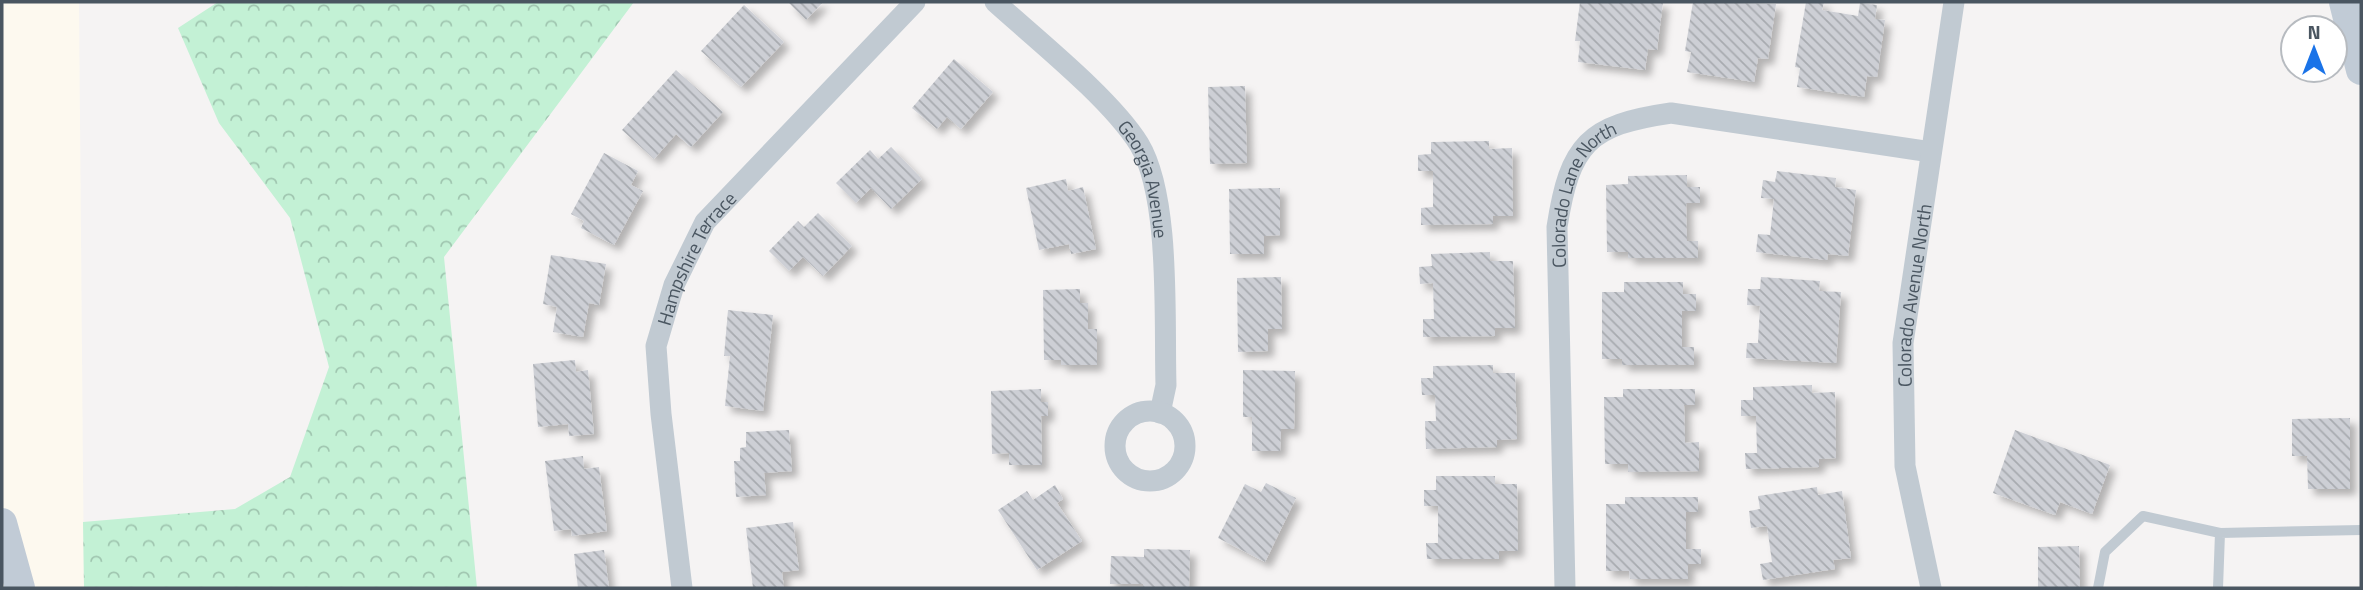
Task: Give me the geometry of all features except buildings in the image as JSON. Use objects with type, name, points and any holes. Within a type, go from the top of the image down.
[{"type":"main road","points":[[2344,2],[2361,70]]},
{"type":"main road","points":[[2,523],[20,588]]},
{"type":"street","name":"Hampshire Terrace","points":[[682,588],[661,414],[656,345],[674,285],[705,222],[915,2]]},
{"type":"street","name":"Georgia Avenue","points":[[995,2],[1102,102],[1139,145],[1159,201],[1166,385],[1160,412]]},
{"type":"street","name":"Colorado Avenue North","points":[[1931,588],[1905,466],[1903,343],[1954,2]]},
{"type":"street","name":"Colorado Lane North","points":[[1565,588],[1556,227],[1562,190],[1574,162],[1590,140],[1602,130],[1629,119],[1671,113],[1931,152]]},
{"type":"lane","points":[[2098,588],[2105,552],[2143,516],[2220,533],[2361,530]]},
{"type":"lane","points":[[2218,588],[2220,533]]},
{"type":"shaded area","points":[[2,2],[79,2],[84,588],[2,588]]},
{"type":"green space","points":[[218,2],[634,2],[444,257],[477,588],[84,588],[83,522],[235,509],[290,477],[329,367],[290,218],[219,123],[178,28]]}]
